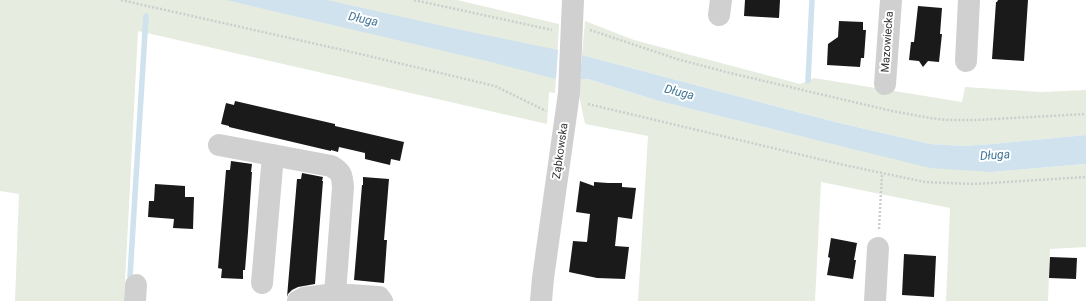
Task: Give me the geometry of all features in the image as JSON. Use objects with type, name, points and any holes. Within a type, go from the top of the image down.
[{"type":"street","name":"Ząbkowska","points":[[541,301],[566,118],[576,98],[572,33],[574,0]]},
{"type":"street","name":"Mazowiecka","points":[[885,84],[891,0]]},
{"type":"street","points":[[966,61],[969,0]]},
{"type":"street","points":[[219,145],[331,166],[338,170],[342,177],[343,187],[334,294]]},
{"type":"street","points":[[262,283],[273,155]]},
{"type":"street","points":[[875,301],[878,248]]},
{"type":"street","points":[[298,301],[304,298],[334,294],[379,297],[382,301]]},
{"type":"path","points":[[121,0],[349,51],[495,86],[545,110],[566,118]]},
{"type":"path","points":[[414,0],[561,32],[572,33],[582,27],[670,56],[730,73],[892,111],[930,118],[946,120],[976,120],[1086,114]]},
{"type":"path","points":[[576,98],[844,165],[925,182],[973,184],[1086,177]]},
{"type":"path","points":[[878,248],[882,173]]},
{"type":"shaded area","points":[[0,0],[457,0],[559,24],[555,93],[549,92],[547,124],[138,31],[124,301],[15,301],[19,194],[0,191]]},
{"type":"shaded area","points":[[585,21],[634,40],[800,84],[814,78],[962,102],[965,87],[1041,92],[1086,90],[1086,135],[964,146],[930,144],[835,122],[582,55]]},
{"type":"shaded area","points":[[580,79],[588,79],[659,101],[797,135],[991,172],[1086,164],[1086,247],[1050,249],[1048,301],[946,301],[950,208],[821,182],[815,301],[638,301],[648,136],[585,124],[579,95]]},
{"type":"water","name":"Długa","points":[[226,0],[327,0],[558,50],[556,79],[491,62]]},
{"type":"water","name":"Długa","points":[[582,55],[835,122],[930,144],[964,146],[1086,135],[1086,164],[991,172],[930,168],[659,101],[588,79],[580,79]]},
{"type":"building","points":[[745,0],[780,0],[779,18],[744,16]]},
{"type":"building","points":[[998,0],[1028,0],[1024,61],[992,59],[996,2]]},
{"type":"building","points":[[918,6],[942,8],[940,34],[942,34],[939,62],[928,61],[923,67],[919,61],[909,60],[911,42],[914,42]]},
{"type":"building","points":[[839,21],[863,22],[863,30],[866,30],[864,58],[861,58],[860,67],[827,65],[828,44],[838,37]]},
{"type":"building","points":[[235,101],[335,124],[335,126],[404,142],[400,161],[391,159],[390,165],[365,159],[365,153],[339,147],[338,152],[331,151],[221,124],[226,103],[234,105]]},
{"type":"building","points":[[231,161],[252,164],[248,232],[243,279],[221,278],[222,269],[218,268],[226,170],[230,170]]},
{"type":"building","points":[[302,173],[323,177],[315,284],[298,287],[292,290],[287,297],[297,179],[301,179]]},
{"type":"building","points":[[363,177],[389,179],[384,240],[387,240],[384,283],[354,280]]},
{"type":"building","points":[[580,181],[594,186],[594,182],[622,183],[622,187],[636,188],[632,219],[618,217],[615,246],[629,247],[625,279],[597,278],[569,272],[573,241],[587,242],[590,214],[576,212]]},
{"type":"building","points":[[155,184],[185,186],[185,197],[194,197],[193,229],[173,228],[174,219],[148,217],[149,201],[154,201]]},
{"type":"building","points":[[831,238],[857,243],[853,279],[827,275]]},
{"type":"building","points":[[904,254],[936,256],[934,297],[902,295]]},
{"type":"building","points":[[1050,257],[1077,258],[1076,279],[1049,278]]},
{"type":"waterway","points":[[808,81],[812,0]]},
{"type":"waterway","points":[[130,276],[146,16]]}]
